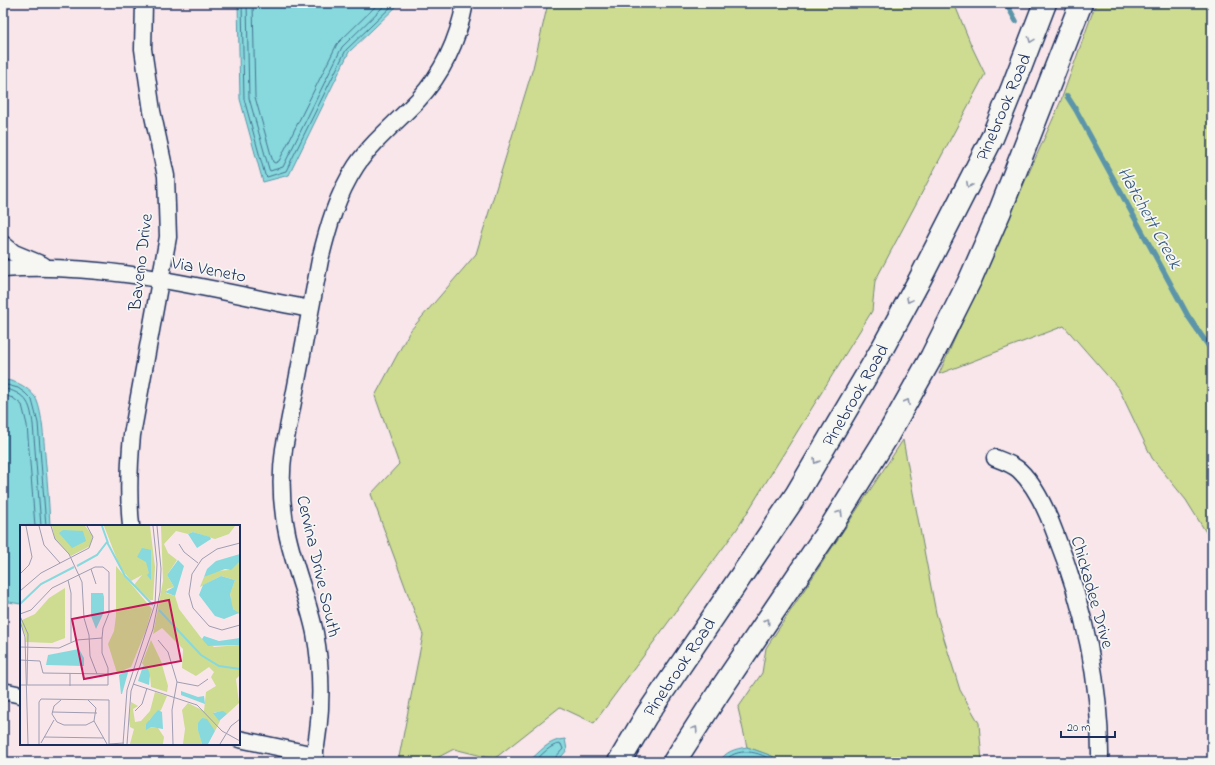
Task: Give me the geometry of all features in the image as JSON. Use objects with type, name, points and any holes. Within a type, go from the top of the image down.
[{"type":"street","name":"Baveno Drive","points":[[131,525],[128,496],[132,435],[168,237],[166,176],[152,111],[143,49],[144,3]]},
{"type":"street","name":"Cervina Drive South","points":[[314,759],[320,717],[321,696],[319,658],[314,631],[287,534],[281,494],[281,471],[284,449],[310,310],[327,229],[345,186],[356,166],[380,136],[418,100],[434,81],[445,64],[454,44],[461,23],[465,3]]},
{"type":"street","name":"Pinebrook Road","points":[[619,762],[646,716],[796,495],[882,349],[992,138],[1045,3]]},
{"type":"street","name":"Pinebrook Road","points":[[674,762],[727,680],[832,525],[885,440],[932,356],[970,280],[1000,211],[1081,3]]},
{"type":"street","points":[[3,244],[14,253],[29,260],[43,265],[62,268]]},
{"type":"street","name":"Via Veneto","points":[[3,269],[62,268],[120,273],[310,310]]},
{"type":"street","name":"Chickadee Drive","points":[[995,458],[1018,469],[1033,487],[1050,520],[1065,560],[1083,621],[1095,679],[1100,727],[1100,762]]},
{"type":"street","points":[[3,691],[20,694]]},
{"type":"street","points":[[240,740],[314,759]]},
{"type":"green space","points":[[548,3],[954,3],[985,74],[875,281],[872,311],[737,529],[594,723],[560,707],[494,759],[454,749],[429,762],[404,762],[399,757],[423,635],[371,494],[399,464],[375,396],[410,331],[476,254],[533,68]]},
{"type":"green space","points":[[1096,3],[1212,3],[1212,542],[1186,500],[1152,458],[1119,389],[1064,326],[939,374],[1060,103]]},
{"type":"green space","points":[[903,440],[936,613],[960,690],[979,723],[982,762],[780,762],[772,756],[747,747],[738,708],[762,673],[766,648]]},
{"type":"water","points":[[238,3],[400,3],[349,52],[289,175],[263,182],[240,99]]},
{"type":"water","points":[[3,380],[8,380],[25,387],[32,393],[37,402],[42,425],[50,525],[20,525],[20,604],[3,601]]},
{"type":"water","points":[[565,739],[567,750],[557,762],[528,762],[549,744]]},
{"type":"water","points":[[747,747],[772,756],[780,762],[719,762],[731,751]]},
{"type":"waterway","name":"Hatchett Creek","points":[[1006,3],[1016,21]]},
{"type":"waterway","name":"Hatchett Creek","points":[[1067,96],[1188,316],[1212,351]]}]
